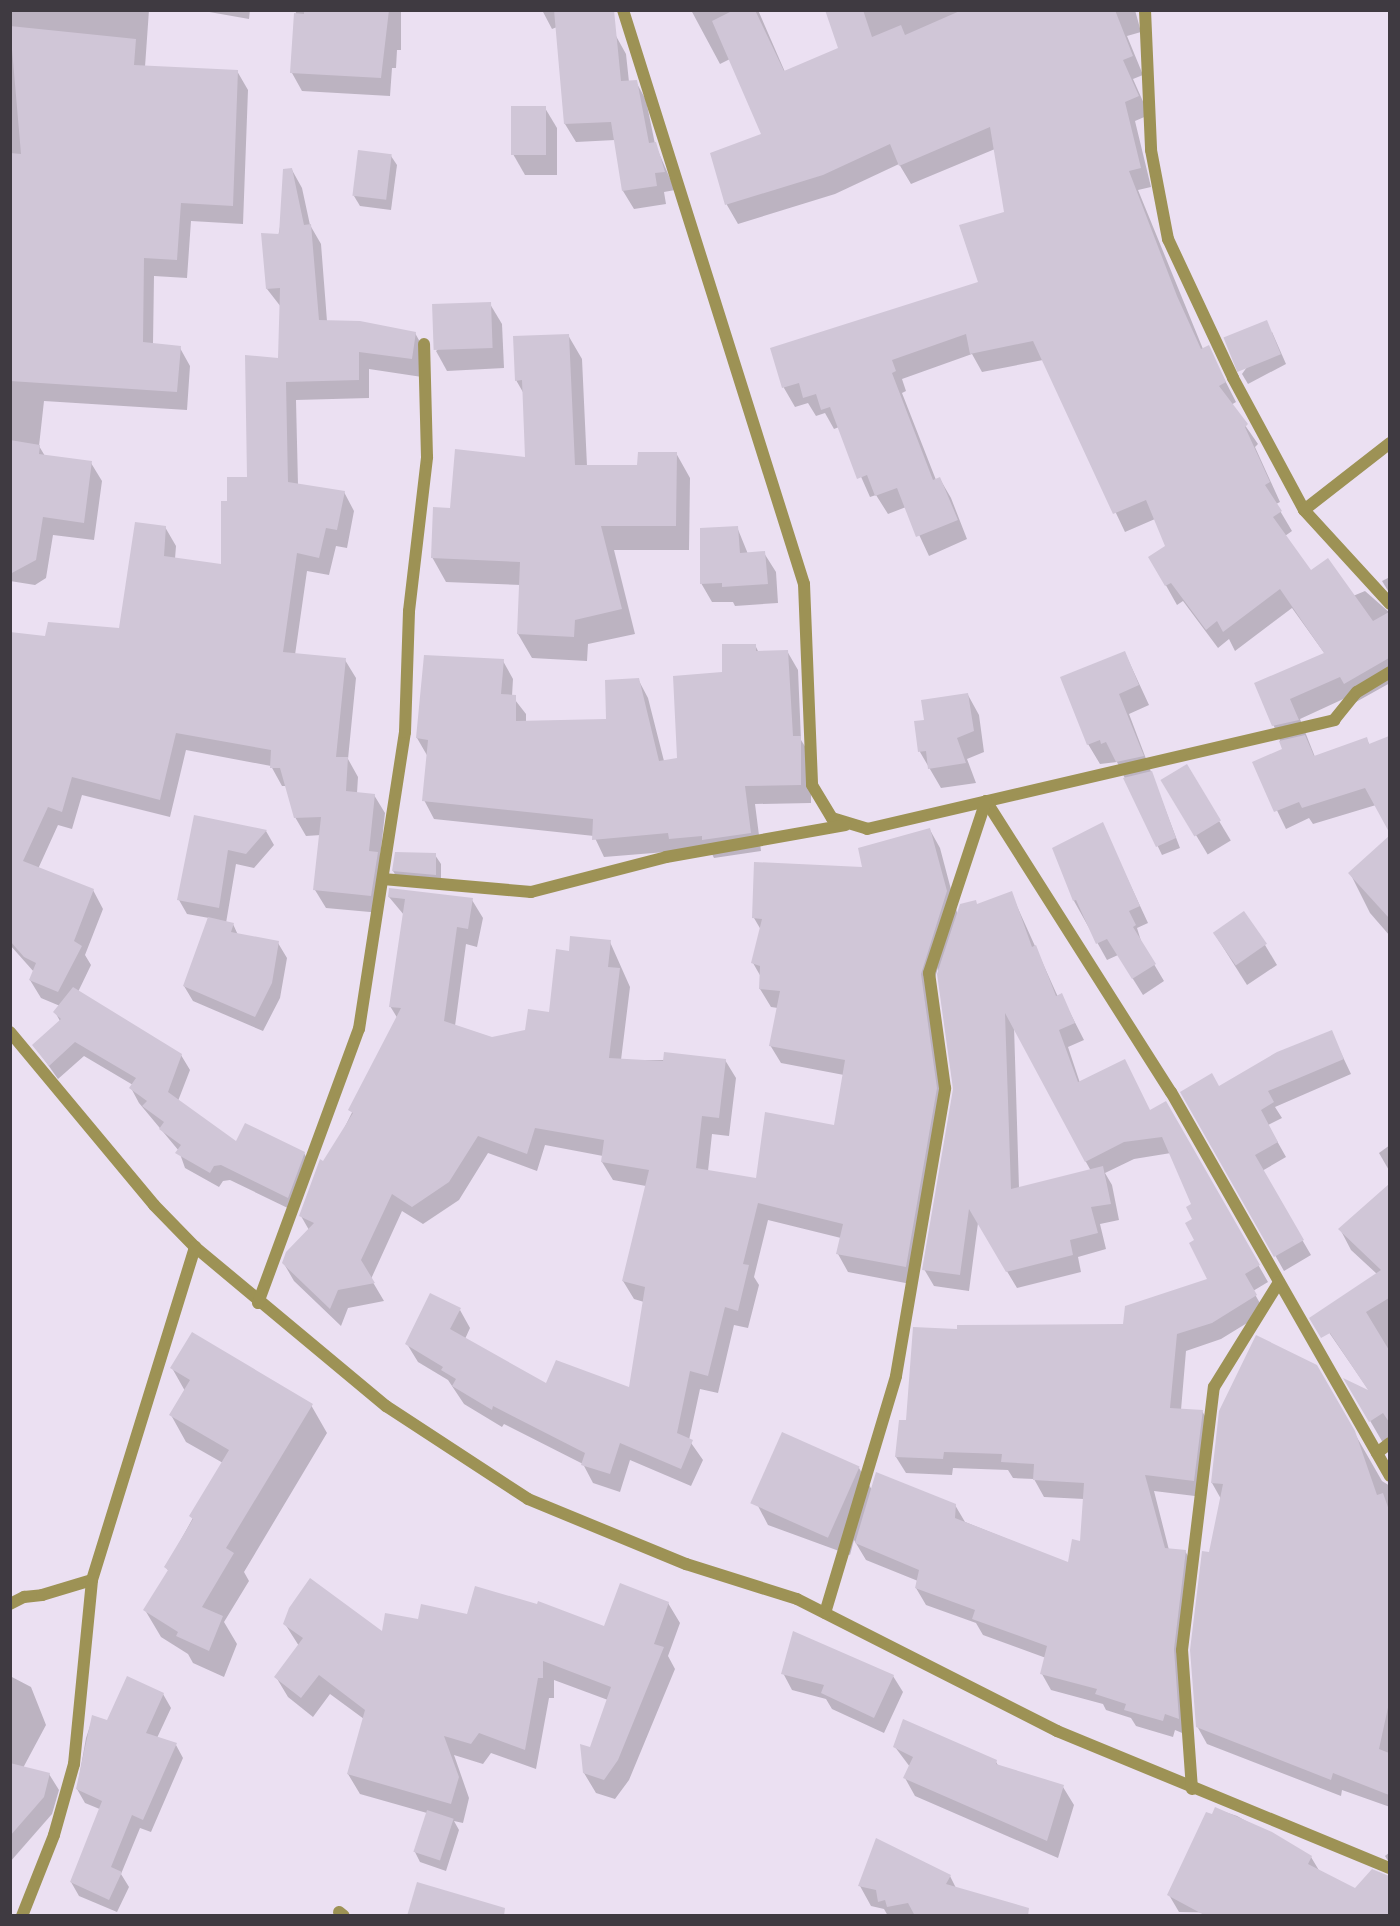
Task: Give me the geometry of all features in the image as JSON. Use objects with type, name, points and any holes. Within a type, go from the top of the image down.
[{"type":"street","points":[[623,10],[804,584],[812,785],[832,818],[845,825],[867,829],[1334,720],[1357,692],[1389,672]]},
{"type":"street","points":[[1145,10],[1151,150],[1168,239],[1233,378],[1304,510],[1389,604]]},
{"type":"street","points":[[258,1303],[359,1029],[405,732],[409,611],[427,457],[424,344]]},
{"type":"street","points":[[1304,510],[1389,443]]},
{"type":"street","points":[[986,801],[1171,1092],[1389,1476]]},
{"type":"street","points":[[825,1613],[896,1376],[945,1088],[929,973],[986,801]]},
{"type":"street","points":[[383,879],[531,892],[666,857],[845,825]]},
{"type":"street","points":[[10,1032],[154,1205],[195,1247],[258,1303],[386,1406],[528,1499],[686,1564],[797,1599],[1057,1731],[1192,1789],[1389,1868]]},
{"type":"street","points":[[22,1916],[54,1835],[74,1764],[93,1580],[195,1247]]},
{"type":"street","points":[[1192,1789],[1182,1650],[1214,1387],[1279,1282]]},
{"type":"street","points":[[1377,1453],[1389,1443]]},
{"type":"street","points":[[10,1604],[24,1597],[42,1595],[93,1580]]},
{"type":"building","points":[[304,10],[389,10],[381,78],[290,73],[294,13],[304,14]]},
{"type":"building","points":[[554,10],[614,10],[621,81],[637,80],[649,143],[656,142],[665,172],[655,173],[657,186],[622,191],[611,122],[564,124]]},
{"type":"building","points":[[734,10],[755,10],[784,71],[838,48],[825,10],[863,10],[872,37],[901,25],[905,35],[962,10],[1115,10],[1133,56],[1123,60],[1139,96],[1125,102],[1141,168],[1129,171],[1177,296],[1201,349],[1209,345],[1226,382],[1219,386],[1248,424],[1245,427],[1270,482],[1265,485],[1282,511],[1273,517],[1311,570],[1328,558],[1373,621],[1389,612],[1389,658],[1344,684],[1340,677],[1290,699],[1299,720],[1272,726],[1254,683],[1324,653],[1280,589],[1223,632],[1217,621],[1206,630],[1171,583],[1165,586],[1148,557],[1165,546],[1146,500],[1113,514],[1033,341],[970,354],[966,334],[892,360],[896,371],[892,373],[933,480],[940,477],[958,520],[916,537],[897,488],[875,496],[867,475],[857,479],[830,407],[821,410],[816,394],[803,398],[799,383],[782,388],[770,348],[978,282],[959,225],[1004,212],[990,127],[899,166],[890,144],[823,175],[725,205],[710,153],[761,134],[712,21]]},
{"type":"building","points":[[10,26],[136,39],[134,65],[238,70],[233,206],[181,203],[177,260],[144,258],[143,342],[181,346],[177,392],[10,381],[10,153],[21,154]]},
{"type":"building","points":[[511,106],[546,106],[546,155],[511,155]]},
{"type":"building","points":[[358,150],[392,154],[386,200],[352,196]]},
{"type":"building","points":[[292,168],[304,225],[311,224],[319,320],[360,321],[416,332],[412,359],[359,352],[359,380],[286,382],[288,482],[345,491],[337,530],[326,528],[319,558],[297,553],[283,652],[346,658],[336,757],[348,757],[346,791],[375,794],[369,851],[378,852],[371,896],[313,890],[321,817],[294,818],[280,768],[270,768],[271,750],[176,733],[160,800],[72,777],[62,812],[48,807],[23,861],[94,889],[74,941],[82,946],[58,992],[29,980],[36,963],[24,957],[10,941],[10,632],[45,636],[48,622],[119,628],[135,522],[166,526],[164,556],[221,564],[221,501],[227,501],[227,477],[247,477],[245,355],[278,358],[280,288],[266,289],[261,233],[279,234],[283,169]]},
{"type":"building","points":[[491,302],[493,348],[434,350],[432,304]]},
{"type":"building","points":[[1267,320],[1281,354],[1237,372],[1223,338]]},
{"type":"building","points":[[569,334],[575,465],[637,465],[638,452],[677,452],[676,526],[601,526],[622,609],[575,620],[574,637],[517,634],[520,562],[431,558],[433,507],[450,508],[455,449],[525,457],[522,380],[515,381],[513,336]]},
{"type":"building","points":[[10,440],[40,445],[39,454],[92,461],[84,523],[43,517],[36,560],[10,574]]},
{"type":"building","points":[[738,526],[740,553],[765,551],[768,584],[722,587],[722,583],[700,584],[700,528]]},
{"type":"building","points":[[722,644],[756,644],[756,651],[788,650],[793,736],[801,736],[801,785],[745,786],[751,833],[702,840],[702,836],[669,839],[668,833],[592,840],[593,819],[422,801],[428,740],[416,738],[424,655],[504,659],[501,694],[516,695],[516,721],[606,719],[605,680],[639,678],[659,761],[677,758],[673,676],[722,672]]},
{"type":"building","points":[[1125,651],[1139,685],[1119,694],[1144,756],[1116,762],[1106,742],[1101,744],[1100,740],[1087,745],[1060,677]]},
{"type":"building","points":[[968,693],[974,731],[957,738],[966,763],[928,769],[926,751],[918,752],[914,721],[924,720],[921,700]]},
{"type":"building","points":[[1305,735],[1314,756],[1367,737],[1369,744],[1389,736],[1389,832],[1365,788],[1302,808],[1299,802],[1274,812],[1252,762],[1282,749],[1279,741]]},
{"type":"building","points":[[1187,764],[1221,821],[1194,837],[1160,780]]},
{"type":"building","points":[[1152,771],[1176,838],[1156,847],[1123,778]]},
{"type":"building","points":[[194,815],[267,830],[246,854],[228,850],[219,908],[177,900]]},
{"type":"building","points":[[1103,822],[1140,906],[1129,911],[1136,925],[1133,927],[1156,964],[1132,979],[1107,939],[1096,944],[1076,900],[1073,901],[1052,848]]},
{"type":"building","points":[[930,828],[947,891],[921,974],[937,1088],[906,1267],[836,1254],[843,1224],[758,1203],[743,1264],[749,1265],[738,1311],[725,1307],[708,1376],[690,1371],[677,1433],[693,1440],[681,1469],[620,1443],[610,1474],[581,1465],[585,1453],[493,1406],[492,1410],[452,1386],[456,1379],[441,1370],[443,1367],[405,1344],[430,1293],[461,1308],[450,1329],[546,1383],[556,1360],[629,1387],[645,1287],[622,1281],[649,1170],[601,1162],[604,1140],[535,1128],[527,1154],[478,1136],[449,1182],[412,1207],[392,1194],[361,1260],[375,1283],[338,1290],[330,1309],[282,1263],[286,1252],[314,1223],[299,1216],[320,1159],[323,1161],[353,1113],[348,1110],[401,1008],[389,1007],[405,899],[388,897],[389,888],[473,898],[468,929],[457,927],[444,1021],[492,1037],[525,1030],[528,1009],[549,1012],[556,949],[569,951],[570,936],[611,940],[608,967],[620,968],[609,1058],[663,1061],[664,1052],[726,1059],[719,1118],[702,1116],[696,1168],[756,1178],[765,1112],[834,1125],[845,1060],[769,1046],[780,991],[759,989],[760,966],[751,963],[762,919],[752,918],[754,862],[862,867],[858,848]]},
{"type":"building","points":[[1389,836],[1389,918],[1348,873]]},
{"type":"building","points":[[395,852],[436,853],[436,875],[392,871]]},
{"type":"building","points":[[1012,891],[1032,947],[1036,945],[1056,996],[1062,993],[1075,1023],[1059,1030],[1078,1082],[1125,1059],[1150,1110],[1166,1101],[1260,1265],[1245,1274],[1257,1295],[1212,1323],[1177,1334],[1170,1408],[1203,1410],[1194,1481],[1145,1475],[1165,1548],[1186,1550],[1174,1649],[1179,1719],[1165,1714],[1163,1721],[1124,1710],[1126,1704],[1095,1694],[1097,1689],[1040,1674],[1047,1646],[972,1619],[975,1610],[915,1588],[919,1570],[855,1543],[876,1472],[956,1504],[955,1518],[1068,1562],[1072,1539],[1080,1541],[1084,1483],[1033,1480],[1034,1464],[1001,1462],[1002,1454],[944,1452],[943,1459],[895,1457],[899,1420],[906,1420],[913,1327],[957,1329],[957,1325],[1123,1324],[1125,1306],[1207,1279],[1189,1243],[1194,1240],[1185,1223],[1192,1219],[1186,1207],[1191,1204],[1162,1137],[1124,1142],[1085,1162],[1005,1013],[1011,1189],[1103,1166],[1111,1204],[1091,1207],[1098,1233],[1070,1240],[1073,1255],[1006,1272],[969,1209],[960,1275],[922,1270],[953,1089],[937,974],[960,904],[976,900],[977,904]]},
{"type":"building","points":[[1244,911],[1267,944],[1236,966],[1213,933]]},
{"type":"building","points":[[208,917],[234,923],[231,932],[279,941],[272,983],[255,1017],[183,986]]},
{"type":"building","points":[[73,987],[182,1054],[168,1092],[236,1141],[245,1123],[305,1152],[288,1198],[221,1165],[214,1166],[210,1173],[175,1153],[181,1145],[159,1129],[164,1122],[142,1106],[147,1101],[129,1088],[136,1078],[75,1042],[49,1066],[32,1045],[61,1019],[53,1012]]},
{"type":"building","points":[[1332,1030],[1344,1059],[1268,1091],[1274,1102],[1261,1110],[1278,1142],[1255,1155],[1304,1240],[1274,1257],[1180,1092],[1212,1073],[1219,1086],[1277,1052]]},
{"type":"building","points":[[1389,1184],[1389,1298],[1366,1312],[1389,1350],[1389,1422],[1383,1413],[1369,1422],[1343,1378],[1368,1390],[1330,1333],[1321,1338],[1309,1318],[1381,1270],[1338,1229]]},
{"type":"building","points":[[192,1332],[313,1404],[226,1548],[234,1553],[202,1607],[223,1616],[209,1651],[176,1636],[178,1632],[143,1610],[168,1570],[164,1567],[193,1519],[189,1516],[229,1450],[169,1415],[190,1380],[170,1368]]},
{"type":"building","points":[[1256,1335],[1317,1365],[1355,1431],[1377,1495],[1383,1493],[1389,1510],[1389,1703],[1379,1749],[1389,1753],[1389,1795],[1333,1773],[1331,1780],[1196,1727],[1190,1650],[1202,1551],[1209,1552],[1223,1484],[1211,1483],[1219,1411]]},
{"type":"building","points":[[782,1432],[860,1467],[828,1538],[750,1503]]},
{"type":"building","points":[[310,1578],[382,1631],[385,1613],[418,1619],[421,1604],[467,1614],[475,1586],[537,1604],[538,1601],[604,1626],[620,1583],[669,1602],[654,1644],[664,1647],[618,1760],[604,1780],[583,1773],[580,1744],[590,1747],[611,1687],[543,1661],[543,1678],[538,1678],[525,1750],[479,1733],[471,1744],[444,1736],[459,1777],[451,1804],[347,1774],[365,1710],[319,1675],[301,1698],[274,1677],[303,1638],[283,1624],[289,1608]]},
{"type":"building","points":[[793,1631],[894,1675],[874,1718],[821,1693],[824,1685],[781,1674]]},
{"type":"building","points":[[127,1676],[164,1693],[146,1733],[177,1743],[143,1820],[132,1815],[111,1867],[122,1872],[109,1900],[70,1882],[102,1801],[76,1789],[92,1715],[107,1720]]},
{"type":"building","points":[[903,1719],[997,1760],[996,1764],[1064,1785],[1047,1841],[903,1778],[913,1757],[893,1747]]},
{"type":"building","points":[[10,1763],[50,1773],[44,1797],[10,1836]]},
{"type":"building","points":[[1215,1807],[1272,1832],[1312,1856],[1308,1864],[1355,1888],[1372,1869],[1389,1876],[1389,1916],[1206,1916],[1167,1895],[1206,1812],[1212,1814]]},
{"type":"building","points":[[427,1810],[454,1819],[440,1860],[413,1852]]},
{"type":"building","points":[[876,1838],[951,1875],[946,1884],[1029,1908],[1028,1916],[915,1916],[908,1903],[887,1907],[885,1900],[878,1902],[876,1890],[858,1886]]},
{"type":"building","points":[[417,1882],[505,1908],[504,1916],[407,1916]]}]
